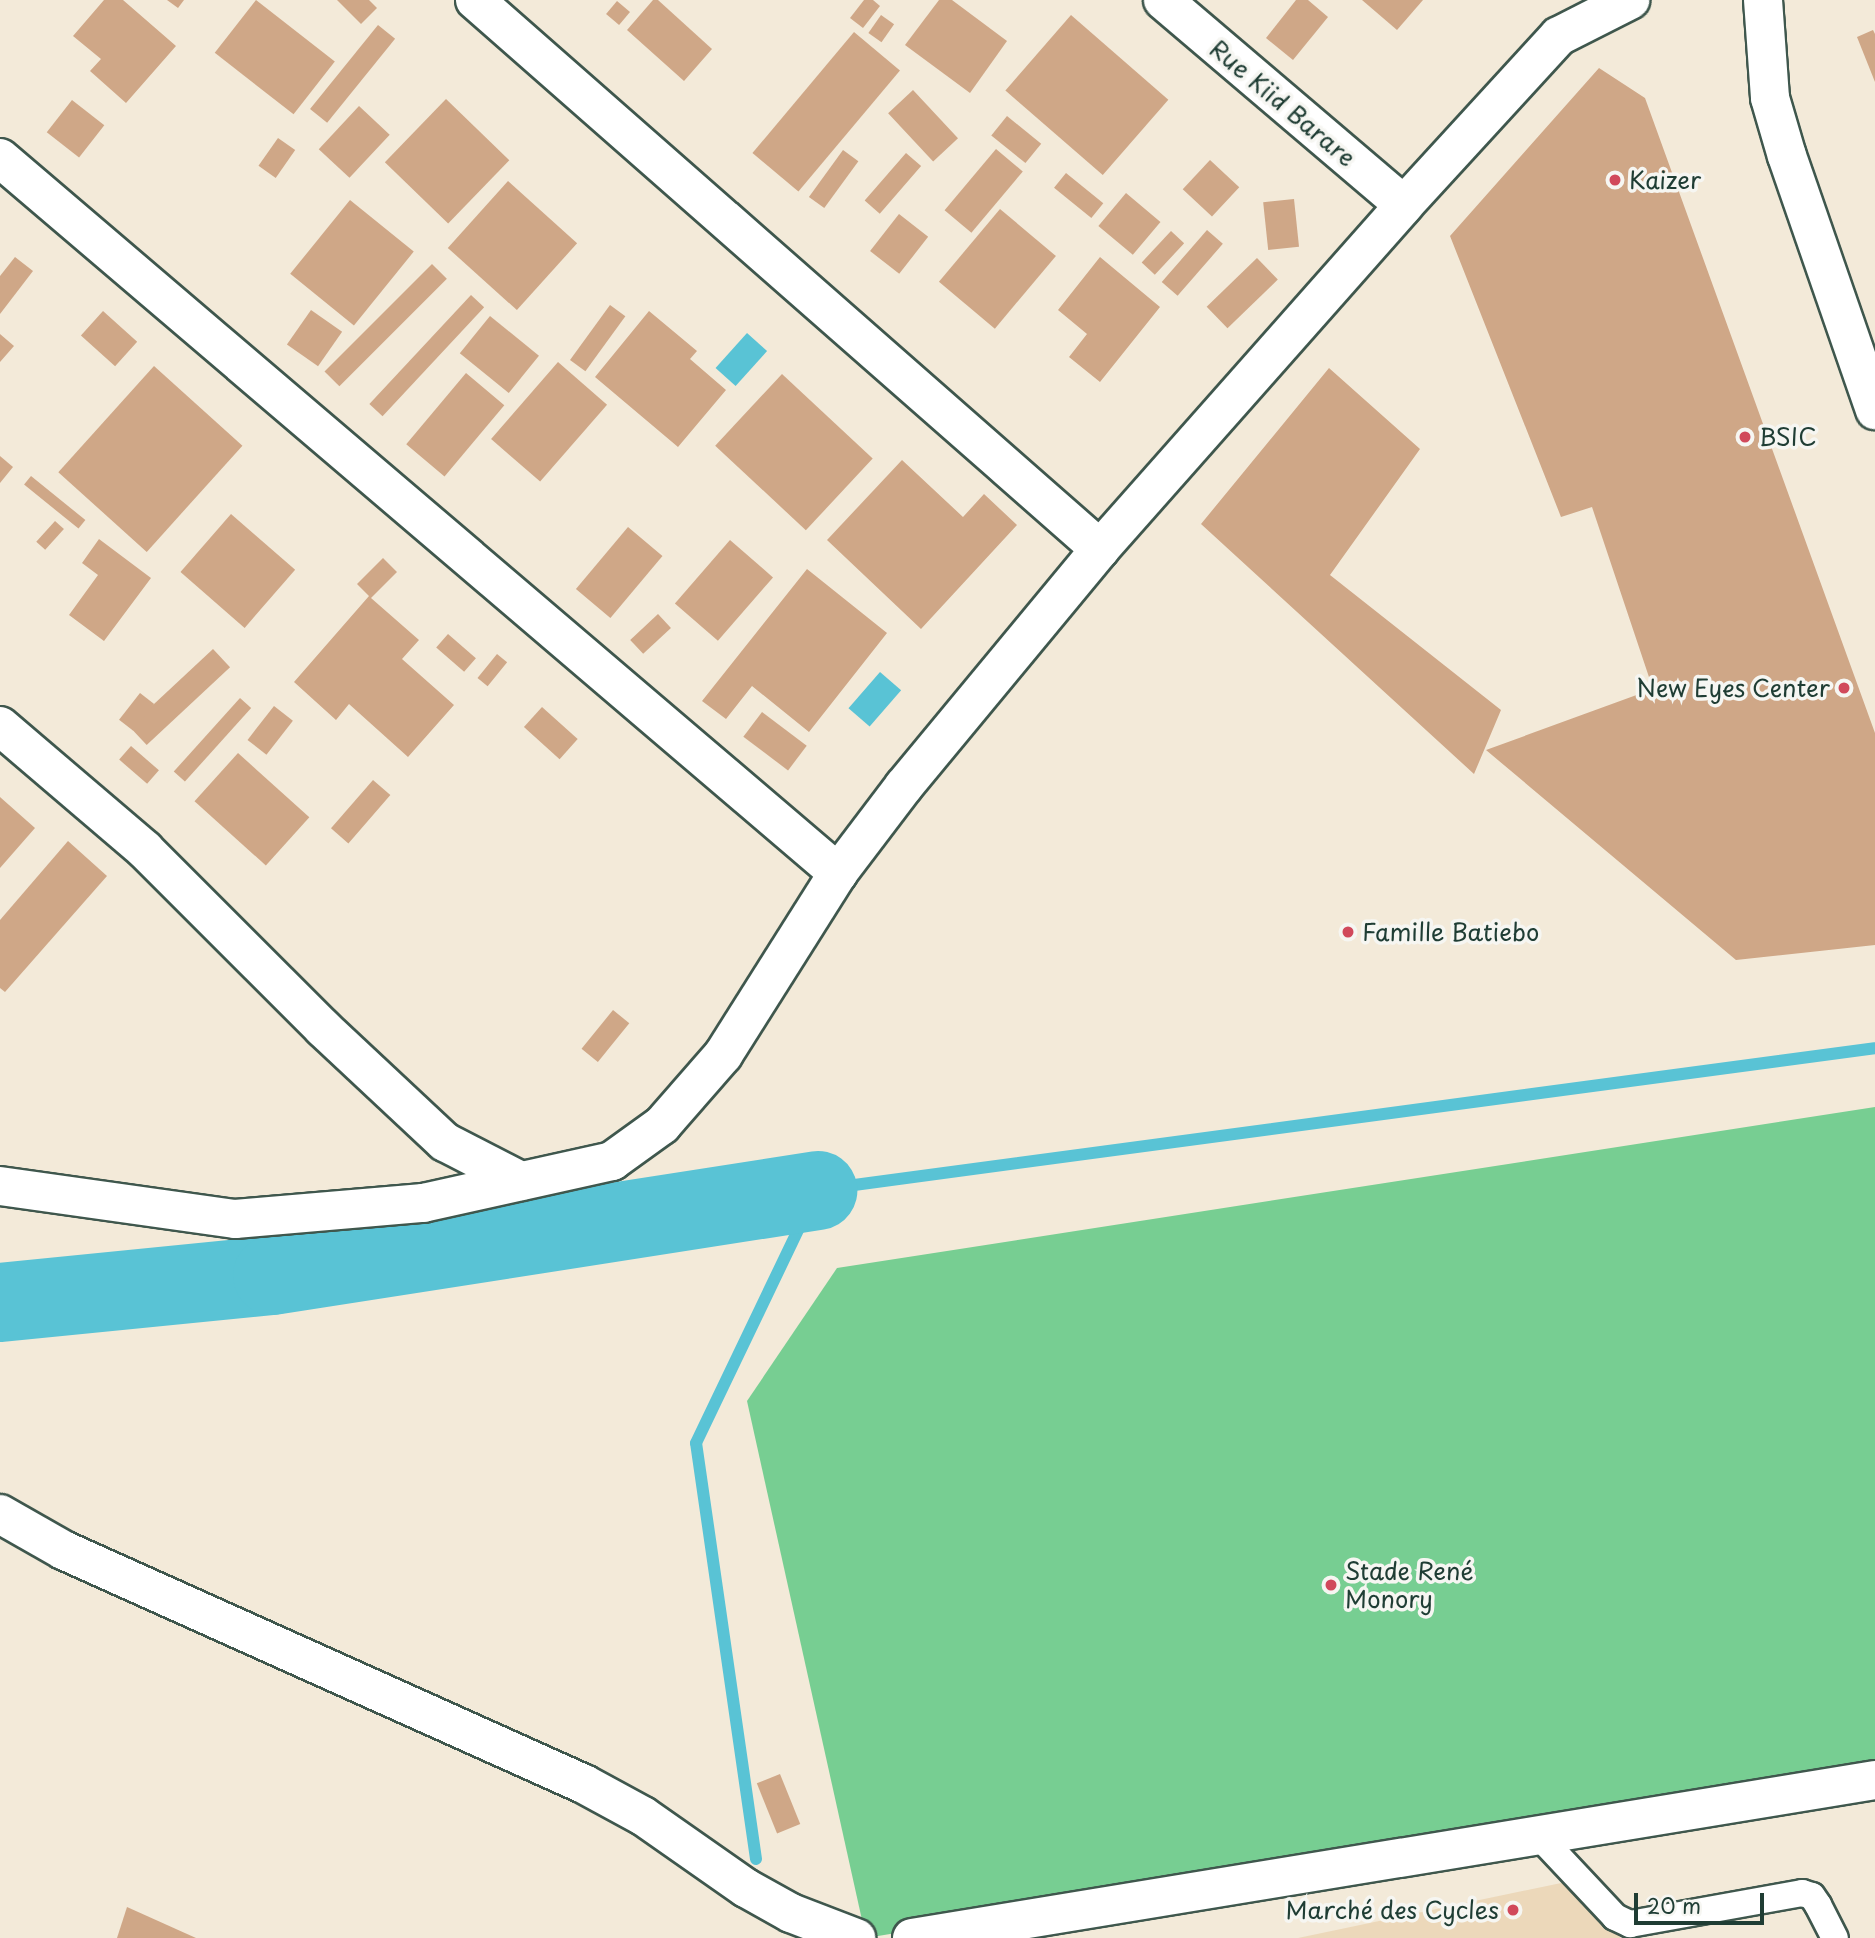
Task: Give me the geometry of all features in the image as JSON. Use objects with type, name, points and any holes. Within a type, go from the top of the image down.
[{"type":"street","points":[[475,0],[1100,549]]},
{"type":"street","name":"Rue Kiid Barare","points":[[1163,0],[1404,205]]},
{"type":"street","points":[[0,1186],[235,1219],[423,1203],[612,1161],[662,1125],[723,1055],[838,873],[904,786],[1100,549],[1404,205],[1559,36],[1630,0]]},
{"type":"street","points":[[1763,0],[1770,98],[1787,156],[1875,410]]},
{"type":"street","points":[[0,158],[838,873]]},
{"type":"street","points":[[0,726],[145,850],[323,1028],[445,1142],[521,1181]]},
{"type":"street","points":[[0,1514],[63,1550],[584,1784],[642,1816],[746,1888],[780,1907],[856,1938]]},
{"type":"street","points":[[912,1938],[1091,1924],[1539,1836],[1875,1780]]},
{"type":"lane","points":[[1539,1836],[1615,1917],[1630,1924],[1802,1893],[1812,1896],[1835,1938]]},
{"type":"shaded area","name":"Marché des Cycles","points":[[1566,1882],[1621,1938],[1298,1938]]},
{"type":"green space","name":"Stade René Monory","points":[[1875,1107],[1875,1770],[866,1938],[747,1401],[837,1268]]},
{"type":"water","points":[[747,333],[767,351],[736,386],[716,368]]},
{"type":"water","points":[[880,672],[901,690],[870,727],[849,708]]},
{"type":"building","points":[[104,0],[123,0],[176,46],[126,103],[90,71],[101,59],[73,36]]},
{"type":"building","points":[[167,0],[184,0],[178,8]]},
{"type":"building","points":[[256,0],[335,62],[294,114],[215,53]]},
{"type":"building","points":[[337,0],[369,0],[377,8],[361,24]]},
{"type":"building","points":[[653,0],[658,0],[712,49],[684,81],[627,30]]},
{"type":"building","points":[[864,0],[873,0],[880,6],[863,28],[850,18]]},
{"type":"building","points":[[939,0],[952,0],[1007,41],[970,93],[905,45]]},
{"type":"building","points":[[1296,0],[1308,0],[1328,17],[1293,60],[1266,38]]},
{"type":"building","points":[[1362,0],[1423,0],[1397,30]]},
{"type":"building","points":[[617,1],[630,12],[619,25],[606,14]]},
{"type":"building","points":[[881,15],[894,24],[881,42],[868,33]]},
{"type":"building","points":[[1071,15],[1168,100],[1103,175],[1005,90]]},
{"type":"building","points":[[378,25],[395,39],[327,123],[310,109]]},
{"type":"building","points":[[1873,30],[1875,34],[1875,82],[1857,37]]},
{"type":"building","points":[[854,32],[900,71],[798,192],[752,153]]},
{"type":"building","points":[[1599,68],[1645,98],[1875,733],[1875,945],[1736,960],[1486,750],[1653,689],[1592,507],[1561,517],[1450,236]]},
{"type":"building","points":[[913,90],[958,138],[933,161],[888,113]]},
{"type":"building","points":[[446,99],[509,160],[448,223],[385,162]]},
{"type":"building","points":[[72,100],[104,125],[79,158],[47,132]]},
{"type":"building","points":[[359,106],[390,135],[349,178],[319,149]]},
{"type":"building","points":[[1007,116],[1041,144],[1025,163],[991,135]]},
{"type":"building","points":[[278,138],[295,150],[276,178],[258,166]]},
{"type":"building","points":[[996,149],[1023,171],[971,233],[945,210]]},
{"type":"building","points":[[843,150],[858,161],[824,208],[809,197]]},
{"type":"building","points":[[906,153],[921,166],[880,214],[865,201]]},
{"type":"building","points":[[1210,160],[1239,187],[1212,217],[1183,189]]},
{"type":"building","points":[[1066,173],[1103,203],[1091,218],[1054,188]]},
{"type":"building","points":[[508,181],[577,243],[517,310],[448,248]]},
{"type":"building","points":[[1126,193],[1160,222],[1133,255],[1098,226]]},
{"type":"building","points":[[1294,199],[1299,247],[1268,250],[1263,202]]},
{"type":"building","points":[[350,200],[414,252],[354,325],[290,274]]},
{"type":"building","points":[[1000,209],[1056,256],[995,329],[939,282]]},
{"type":"building","points":[[899,214],[928,237],[899,274],[870,251]]},
{"type":"building","points":[[1207,230],[1223,244],[1178,296],[1162,282]]},
{"type":"building","points":[[1171,231],[1184,243],[1155,275],[1142,262]]},
{"type":"building","points":[[15,257],[33,271],[0,314],[0,276]]},
{"type":"building","points":[[1100,257],[1160,307],[1100,382],[1069,357],[1087,334],[1058,310]]},
{"type":"building","points":[[1257,258],[1278,280],[1227,328],[1207,307]]},
{"type":"building","points":[[432,264],[447,279],[339,386],[325,371]]},
{"type":"building","points":[[471,295],[484,307],[383,416],[369,404]]},
{"type":"building","points":[[610,305],[625,316],[585,371],[570,360]]},
{"type":"building","points":[[311,310],[342,332],[318,366],[287,344]]},
{"type":"building","points":[[103,311],[137,342],[115,366],[81,336]]},
{"type":"building","points":[[649,311],[697,351],[690,359],[726,390],[678,447],[595,377]]},
{"type":"building","points":[[490,316],[539,356],[509,393],[460,353]]},
{"type":"building","points":[[0,334],[14,346],[0,362]]},
{"type":"building","points":[[558,362],[607,405],[540,482],[491,439]]},
{"type":"building","points":[[154,366],[242,446],[147,552],[58,472]]},
{"type":"building","points":[[1329,368],[1420,449],[1330,575],[1501,710],[1474,774],[1201,524]]},
{"type":"building","points":[[466,373],[504,405],[445,476],[406,444]]},
{"type":"building","points":[[782,374],[873,459],[806,530],[715,446]]},
{"type":"building","points":[[0,456],[13,467],[0,483]]},
{"type":"building","points":[[902,460],[963,517],[984,494],[1017,525],[921,629],[827,540]]},
{"type":"building","points":[[31,476],[85,520],[78,529],[24,485]]},
{"type":"building","points":[[231,514],[295,570],[245,628],[180,572]]},
{"type":"building","points":[[55,521],[64,529],[45,550],[36,542]]},
{"type":"building","points":[[628,527],[662,556],[610,618],[576,589]]},
{"type":"building","points":[[99,539],[151,578],[104,641],[69,615],[98,575],[82,563]]},
{"type":"building","points":[[730,540],[773,577],[718,641],[675,603]]},
{"type":"building","points":[[383,558],[397,572],[371,598],[419,640],[402,659],[454,705],[408,757],[349,704],[336,720],[294,682],[369,596],[357,584]]},
{"type":"building","points":[[807,569],[887,633],[809,732],[752,686],[726,719],[702,701]]},
{"type":"building","points":[[658,614],[671,628],[643,654],[630,640]]},
{"type":"building","points":[[448,634],[476,658],[464,672],[436,648]]},
{"type":"building","points":[[213,649],[230,667],[147,745],[130,727]]},
{"type":"building","points":[[497,654],[507,662],[488,686],[477,678]]},
{"type":"building","points":[[140,693],[154,704],[133,731],[119,720]]},
{"type":"building","points":[[240,698],[251,708],[185,782],[174,772]]},
{"type":"building","points":[[274,706],[293,721],[266,755],[248,740]]},
{"type":"building","points":[[542,707],[578,739],[560,759],[524,727]]},
{"type":"building","points":[[762,712],[807,746],[788,770],[743,737]]},
{"type":"building","points":[[131,746],[159,770],[147,784],[119,760]]},
{"type":"building","points":[[238,753],[309,817],[266,866],[195,801]]},
{"type":"building","points":[[373,780],[390,795],[348,843],[331,828]]},
{"type":"building","points":[[0,797],[35,828],[0,868]]},
{"type":"building","points":[[68,841],[107,876],[5,992],[0,988],[0,920]]},
{"type":"building","points":[[613,1010],[629,1023],[598,1062],[582,1049]]},
{"type":"building","points":[[780,1774],[800,1824],[777,1833],[757,1783]]},
{"type":"building","points":[[127,1907],[196,1938],[117,1938]]},
{"type":"waterway","points":[[756,1859],[696,1443],[817,1190],[1875,1048]]},
{"type":"waterway","points":[[0,1302],[272,1275],[817,1190]]},
{"type":"place","name":"Kaizer","points":[[1615,180]]},
{"type":"place","name":"BSIC","points":[[1745,437]]},
{"type":"place","name":"New Eyes Center","points":[[1844,688]]},
{"type":"place","name":"Famille Batiebo","points":[[1348,932]]},
{"type":"place","name":"Stade René Monory","points":[[1331,1585]]},
{"type":"place","name":"Marché des Cycles","points":[[1513,1910]]}]
